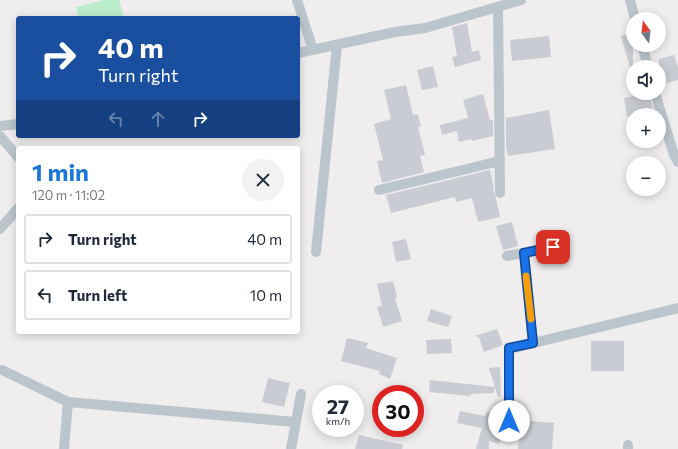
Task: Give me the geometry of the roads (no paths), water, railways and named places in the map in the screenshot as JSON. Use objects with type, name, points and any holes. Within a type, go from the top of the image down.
[{"type":"street","points":[[298,0],[313,50]]},
{"type":"street","points":[[300,53],[395,32],[425,28],[521,0]]},
{"type":"street","points":[[630,0],[633,12]]},
{"type":"street","points":[[498,7],[500,193]]},
{"type":"street","points":[[316,252],[337,45]]},
{"type":"street","points":[[657,100],[674,155],[678,162]]},
{"type":"street","points":[[0,126],[16,124]]},
{"type":"street","points":[[0,136],[16,155]]},
{"type":"street","points":[[379,190],[500,160]]},
{"type":"street","points":[[0,229],[16,210]]},
{"type":"street","points":[[507,256],[553,247]]},
{"type":"street","points":[[524,253],[533,343]]},
{"type":"street","points":[[509,421],[509,348],[678,308]]},
{"type":"street","points":[[2,370],[68,402],[295,422]]},
{"type":"street","points":[[291,449],[301,394]]},
{"type":"street","points":[[64,449],[68,402]]}]
